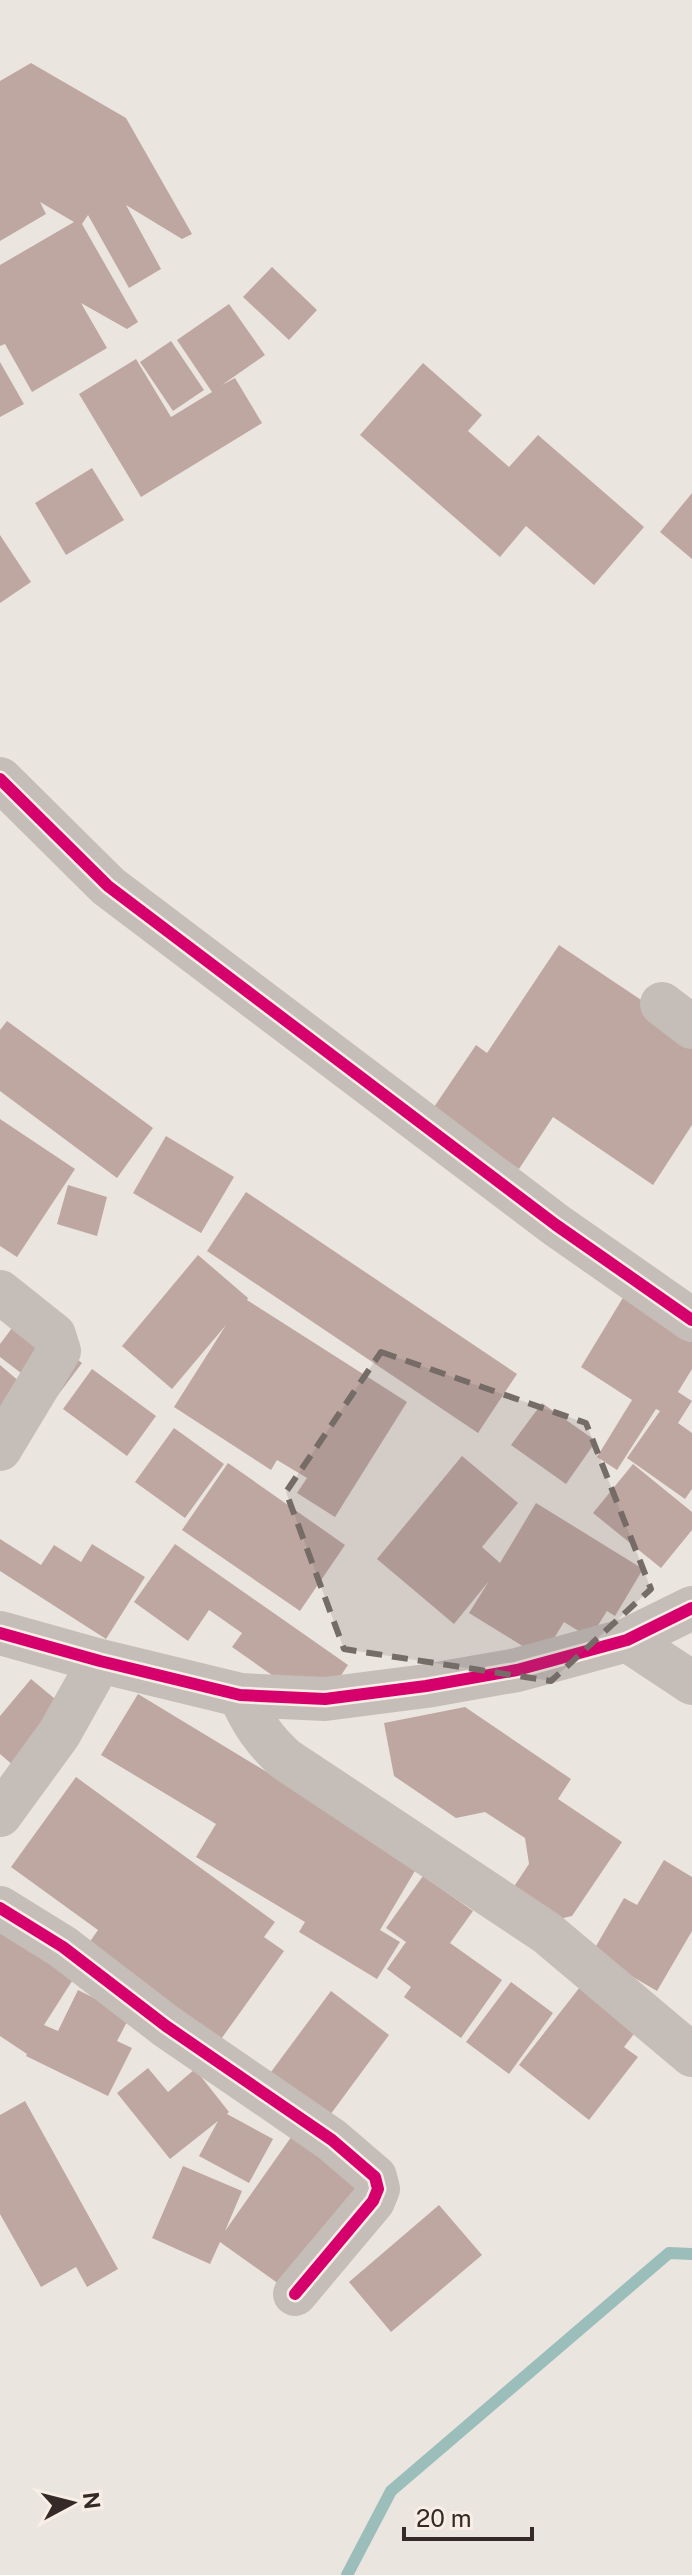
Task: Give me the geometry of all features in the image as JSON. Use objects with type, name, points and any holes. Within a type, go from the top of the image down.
[{"type":"street","points":[[0,779],[108,886],[556,1225],[692,1320]]},
{"type":"street","points":[[0,1292],[54,1335],[59,1351],[0,1449]]},
{"type":"street","points":[[0,1633],[240,1695],[325,1699],[517,1670],[627,1640],[692,1608]]},
{"type":"street","points":[[627,1640],[692,1683]]},
{"type":"street","points":[[0,1815],[59,1734],[100,1661]]},
{"type":"street","points":[[240,1695],[249,1718],[266,1741],[285,1759],[547,1933],[692,2055]]},
{"type":"street","points":[[0,1908],[63,1947],[166,2026],[332,2140],[375,2177],[378,2189],[373,2201],[295,2294]]},
{"type":"highlighted area","points":[[381,1352],[586,1423],[651,1589],[551,1681],[344,1649],[286,1492]]},
{"type":"building","points":[[31,63],[126,118],[192,234],[182,239],[126,205],[161,269],[129,288],[88,215],[82,224],[138,322],[127,329],[81,303],[107,348],[32,392],[5,344],[0,346],[0,265],[74,222],[40,202],[46,214],[0,241],[0,81]]},
{"type":"building","points":[[272,267],[317,310],[289,340],[243,297]]},
{"type":"building","points":[[229,304],[265,355],[222,385],[235,378],[262,423],[141,497],[79,394],[136,359],[171,417],[212,392],[177,340]]},
{"type":"building","points":[[171,341],[204,390],[173,411],[140,362]]},
{"type":"building","points":[[0,362],[24,404],[0,417]]},
{"type":"building","points":[[423,363],[482,415],[468,431],[509,467],[538,435],[644,527],[594,585],[526,526],[500,557],[360,435]]},
{"type":"building","points":[[92,468],[124,520],[66,555],[35,503]]},
{"type":"building","points":[[692,493],[692,559],[660,532]]},
{"type":"building","points":[[0,535],[31,582],[0,603]]},
{"type":"building","points":[[559,945],[692,1034],[692,1125],[653,1185],[553,1117],[519,1169],[432,1110],[476,1045],[487,1053]]},
{"type":"building","points":[[7,1021],[153,1128],[117,1178],[0,1091],[0,1030]]},
{"type":"building","points":[[0,1119],[75,1169],[17,1257],[0,1246]]},
{"type":"building","points":[[166,1136],[234,1177],[201,1233],[133,1193]]},
{"type":"building","points":[[68,1185],[107,1197],[97,1236],[57,1224]]},
{"type":"building","points":[[246,1192],[517,1374],[478,1433],[207,1251]]},
{"type":"building","points":[[198,1255],[247,1300],[407,1402],[335,1517],[297,1493],[307,1478],[277,1460],[271,1470],[174,1407],[226,1325],[172,1389],[122,1346]]},
{"type":"building","points":[[627,1291],[692,1332],[692,1369],[678,1392],[692,1401],[678,1423],[692,1433],[692,1489],[685,1499],[627,1458],[660,1411],[656,1409],[617,1470],[597,1457],[632,1400],[581,1367]]},
{"type":"building","points":[[21,1316],[82,1363],[55,1399],[0,1357],[0,1344]]},
{"type":"building","points":[[0,1365],[47,1405],[0,1409]]},
{"type":"building","points":[[92,1369],[156,1416],[127,1456],[63,1409]]},
{"type":"building","points":[[542,1403],[596,1441],[566,1484],[511,1445]]},
{"type":"building","points":[[174,1428],[224,1464],[185,1518],[135,1482]]},
{"type":"building","points":[[462,1456],[518,1503],[482,1547],[500,1563],[536,1503],[643,1569],[615,1616],[607,1611],[590,1638],[564,1622],[542,1658],[469,1613],[489,1581],[454,1624],[377,1559]]},
{"type":"building","points":[[228,1463],[345,1545],[300,1611],[182,1530]]},
{"type":"building","points":[[633,1464],[692,1512],[692,1530],[661,1568],[593,1513]]},
{"type":"building","points":[[0,1539],[41,1565],[54,1545],[81,1562],[92,1544],[145,1577],[106,1639],[0,1571]]},
{"type":"building","points":[[175,1544],[348,1665],[319,1708],[232,1647],[242,1633],[209,1610],[188,1641],[134,1602]]},
{"type":"building","points":[[31,1679],[78,1718],[28,1778],[0,1754],[0,1716]]},
{"type":"building","points":[[138,1694],[419,1864],[380,1930],[400,1942],[377,1979],[299,1932],[305,1922],[196,1857],[216,1824],[101,1755]]},
{"type":"building","points":[[465,1707],[571,1779],[558,1799],[622,1842],[572,1916],[559,1919],[513,1888],[529,1864],[525,1838],[485,1812],[456,1818],[394,1776],[384,1723]]},
{"type":"building","points":[[76,1777],[275,1922],[264,1937],[284,1951],[214,2049],[82,1953],[98,1930],[11,1867]]},
{"type":"building","points":[[664,1860],[692,1877],[692,1931],[657,1991],[592,1953],[624,1898],[637,1905]]},
{"type":"building","points":[[423,1876],[473,1911],[450,1943],[502,1980],[461,2038],[404,1997],[411,1987],[387,1969],[406,1942],[386,1928]]},
{"type":"building","points":[[0,1931],[74,1978],[44,2025],[58,2031],[78,1990],[130,2016],[117,2041],[132,2048],[108,2096],[26,2056],[0,2036]]},
{"type":"building","points":[[587,1978],[643,2022],[624,2047],[638,2057],[589,2120],[519,2065]]},
{"type":"building","points":[[511,1982],[553,2013],[509,2074],[466,2042]]},
{"type":"building","points":[[331,1991],[389,2035],[330,2115],[271,2072]]},
{"type":"building","points":[[148,2068],[168,2092],[195,2069],[229,2112],[227,2114],[273,2139],[249,2183],[199,2156],[218,2121],[170,2159],[117,2093]]},
{"type":"building","points":[[25,2101],[118,2269],[87,2287],[76,2267],[41,2287],[0,2214],[0,2115]]},
{"type":"building","points":[[294,2133],[369,2186],[293,2294],[220,2242],[210,2264],[152,2238],[183,2166],[242,2191],[225,2231]]},
{"type":"building","points":[[439,2205],[482,2255],[391,2332],[349,2282]]},
{"type":"waterway","points":[[347,2575],[391,2491],[669,2253],[692,2254]]},
{"type":"cycle path","points":[[0,779],[108,886],[556,1225],[692,1320]]},
{"type":"cycle path","points":[[0,1633],[240,1695],[325,1699],[517,1670],[627,1640],[692,1608]]},
{"type":"cycle path","points":[[0,1908],[63,1947],[166,2026],[332,2140],[375,2177],[378,2189],[373,2201],[295,2294]]}]
